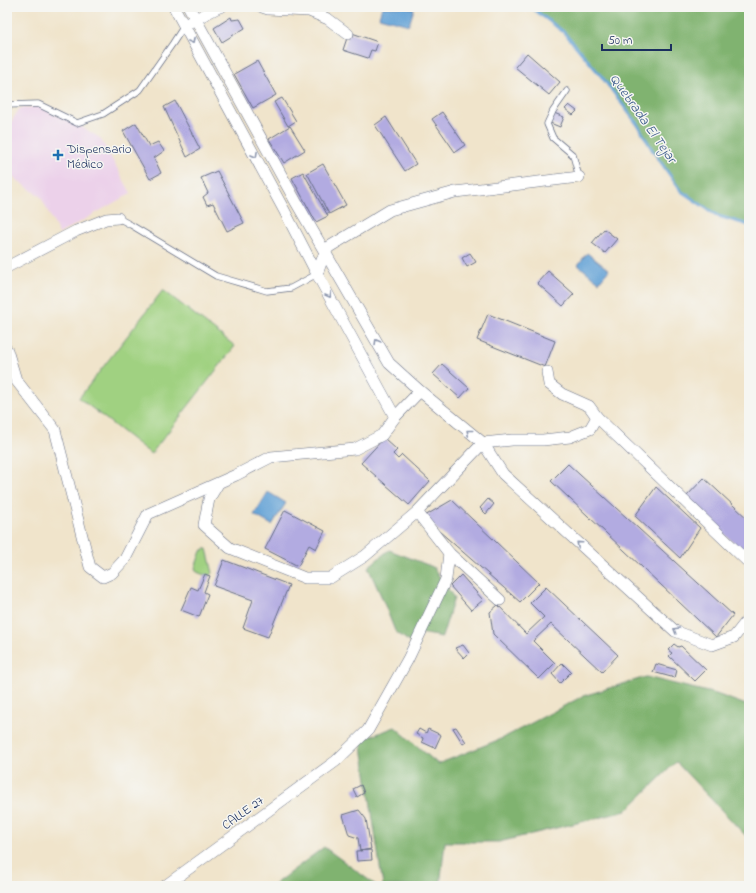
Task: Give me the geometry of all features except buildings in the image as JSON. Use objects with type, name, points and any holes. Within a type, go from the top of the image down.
[{"type":"street","points":[[174,7],[395,417]]},
{"type":"street","points":[[189,7],[296,202],[389,363],[420,391],[483,443],[503,474],[675,631],[712,645],[734,637],[749,618]]},
{"type":"street","points":[[184,26],[195,19],[221,7]]},
{"type":"street","points":[[262,7],[268,9],[309,11],[328,19],[348,34]]},
{"type":"street","points":[[317,274],[328,247],[390,210],[455,192],[579,176]]},
{"type":"street","points":[[284,210],[296,202]]},
{"type":"street","points":[[7,267],[76,231],[106,219],[118,218]]},
{"type":"street","points":[[7,350],[16,380],[55,430],[90,568],[103,577],[112,573],[125,559],[148,514],[218,484],[271,457],[355,449],[382,435],[395,417],[420,391]]},
{"type":"street","points":[[547,372],[549,384],[562,394],[589,406],[597,417],[749,563]]},
{"type":"street","points":[[218,484],[210,499],[204,525],[230,548],[305,578],[330,578],[365,556],[417,512],[483,443],[512,440],[570,438],[590,429],[597,417]]},
{"type":"street","points":[[417,512],[449,553],[500,600]]},
{"type":"street","name":"CALLE 27","points":[[165,886],[336,761],[368,730],[408,659],[446,578],[449,553]]},
{"type":"lane","points":[[7,105],[38,104],[77,122],[103,114],[140,90],[174,43],[184,26]]},
{"type":"lane","points":[[567,92],[553,111],[546,124],[553,138],[573,156],[579,176]]},
{"type":"lane","points":[[118,218],[216,276],[268,291],[291,288],[317,274]]},
{"type":"shaded area","name":"Dispensario Médico","points":[[37,106],[77,124],[100,138],[131,193],[59,234],[41,197],[7,173],[7,129],[19,109]]},
{"type":"green space","points":[[531,7],[749,7],[749,225],[718,216],[681,191],[637,125],[602,77],[565,33]]},
{"type":"green space","points":[[163,290],[235,346],[151,454],[79,398]]},
{"type":"green space","points":[[207,549],[213,573],[210,576],[197,572],[195,568],[201,551]]},
{"type":"green space","points":[[389,550],[433,567],[454,598],[442,637],[419,633],[412,644],[395,631],[368,567]]},
{"type":"green space","points":[[646,677],[716,694],[749,706],[749,834],[746,836],[676,762],[626,811],[499,842],[445,842],[440,886],[383,886],[361,740],[395,727],[438,764],[503,738],[583,696]]},
{"type":"green space","points":[[324,847],[377,886],[272,886]]},
{"type":"water","points":[[382,7],[405,7],[414,9],[409,25],[379,17]]},
{"type":"water","points":[[587,253],[609,270],[599,282],[578,265]]},
{"type":"water","points":[[268,492],[286,503],[272,525],[254,515]]},
{"type":"waterway","name":"Quebrada El Tejar","points":[[531,7],[565,33],[602,77],[638,125],[653,151],[681,191],[718,216],[749,225]]},
{"type":"place","name":"Dispensario Médico","points":[[58,155]]}]
